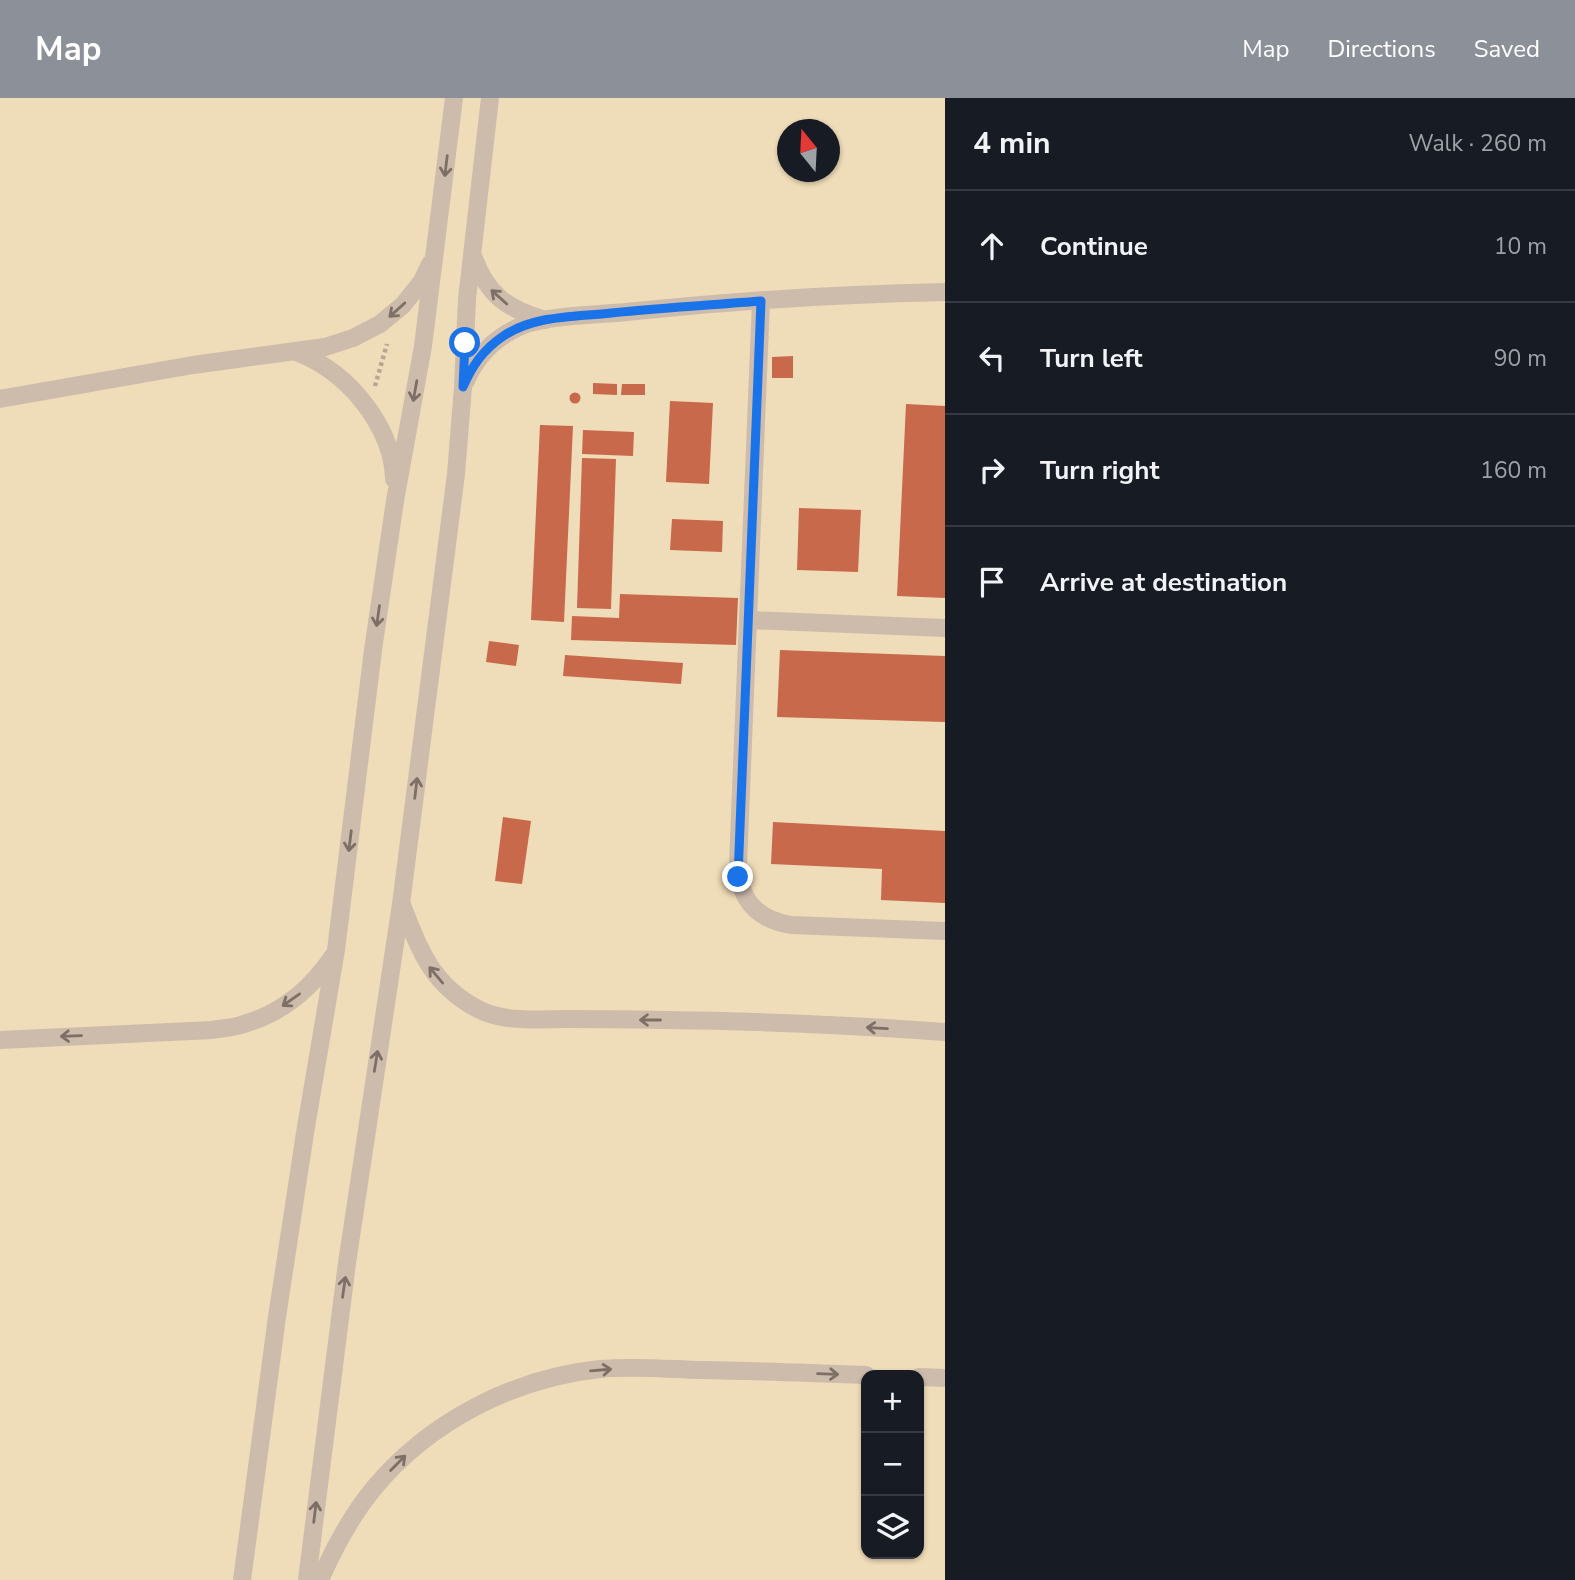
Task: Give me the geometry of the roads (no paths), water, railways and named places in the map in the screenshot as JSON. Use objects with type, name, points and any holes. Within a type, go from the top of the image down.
[{"type":"street","points":[[242,1580],[277,1317],[337,950],[395,501],[424,346],[454,98]]},
{"type":"street","points":[[307,1580],[347,1263],[401,904],[456,474],[467,299],[490,98]]},
{"type":"street","points":[[0,400],[142,374],[325,347],[354,338],[380,324],[403,305],[422,281],[435,254]]},
{"type":"street","points":[[472,254],[485,282],[506,304],[524,314],[545,320]]},
{"type":"street","points":[[463,387],[472,367],[486,349],[523,326],[545,320],[761,301],[945,292]]},
{"type":"street","points":[[761,301],[738,864],[741,889],[756,911],[766,918],[791,925],[945,931]]},
{"type":"street","points":[[294,351],[320,363],[342,380],[362,401],[377,423],[388,448],[394,474],[395,501]]},
{"type":"street","points":[[748,620],[945,628]]},
{"type":"street","points":[[401,904],[431,970],[453,994],[480,1010],[511,1019],[783,1022],[945,1032]]},
{"type":"street","points":[[0,1040],[212,1030],[243,1025],[271,1014],[298,997],[319,976],[337,950]]},
{"type":"street","points":[[320,1580],[348,1524],[374,1488],[404,1457],[456,1418],[515,1389],[557,1376],[643,1368],[861,1375]]},
{"type":"street","points":[[924,1377],[945,1378]]}]
